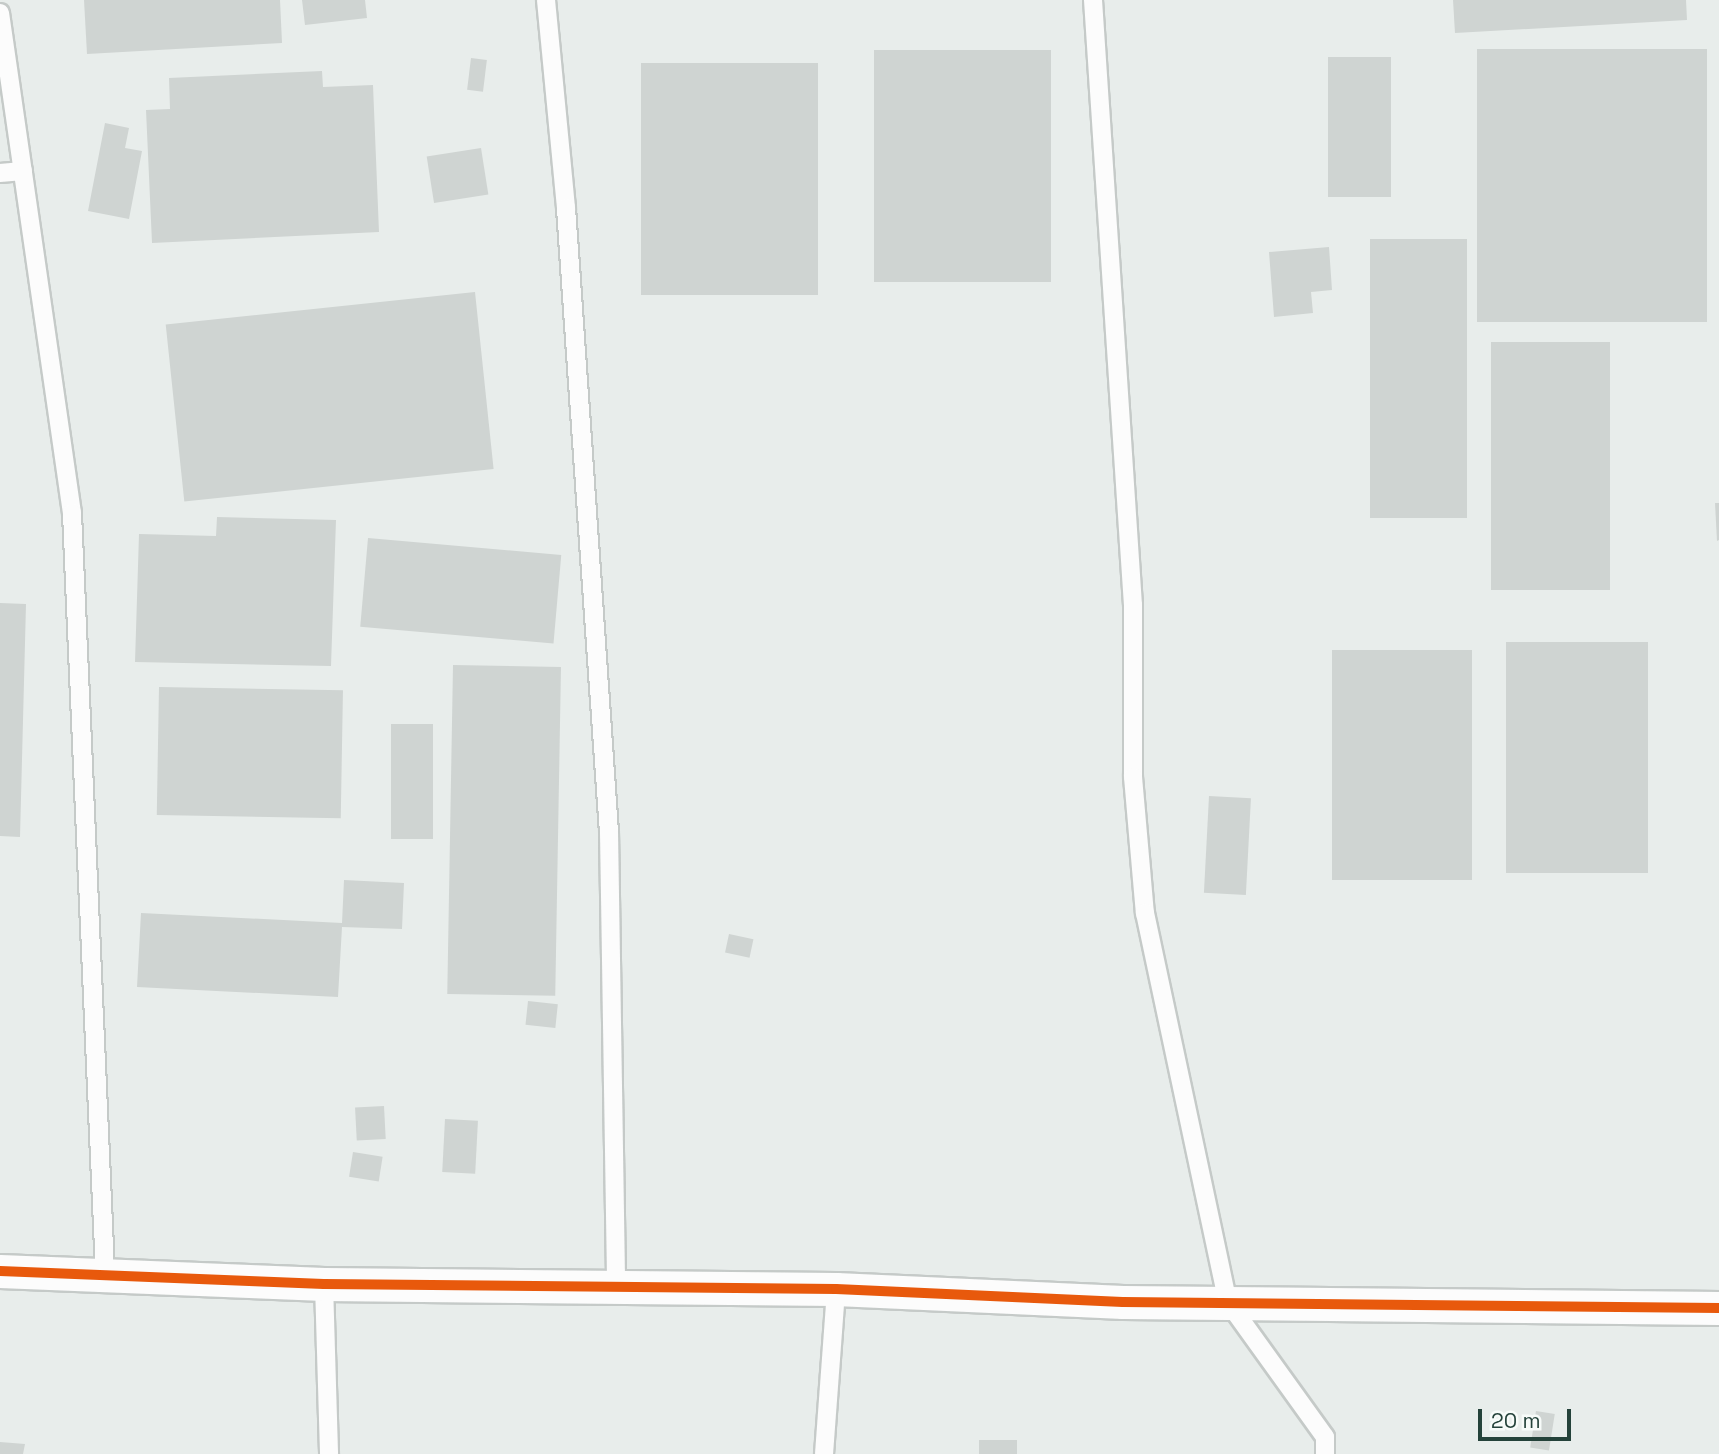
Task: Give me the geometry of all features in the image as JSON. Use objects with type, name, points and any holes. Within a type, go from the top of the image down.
[{"type":"street","points":[[0,1271],[105,1273],[324,1284],[616,1290],[836,1289],[1228,1302],[1719,1308]]},
{"type":"lane","points":[[546,0],[566,208],[609,832],[616,1290]]},
{"type":"lane","points":[[1093,0],[1133,605],[1133,777],[1145,913],[1228,1302],[1325,1437],[1325,1454]]},
{"type":"lane","points":[[0,13],[72,513],[105,1273]]},
{"type":"lane","points":[[0,173],[23,171]]},
{"type":"lane","points":[[324,1284],[329,1454]]},
{"type":"lane","points":[[824,1454],[836,1289]]},
{"type":"building","points":[[84,0],[280,0],[282,43],[87,54]]},
{"type":"building","points":[[302,0],[365,0],[367,18],[305,25]]},
{"type":"building","points":[[1453,0],[1686,0],[1687,20],[1455,33]]},
{"type":"building","points":[[1477,49],[1707,49],[1707,322],[1477,322]]},
{"type":"building","points":[[874,50],[1051,50],[1051,282],[874,282]]},
{"type":"building","points":[[1328,57],[1391,57],[1391,197],[1328,197]]},
{"type":"building","points":[[471,58],[487,60],[483,92],[467,90]]},
{"type":"building","points":[[641,63],[818,63],[818,295],[641,295]]},
{"type":"building","points":[[322,71],[323,87],[373,85],[379,232],[152,243],[146,110],[170,109],[169,78]]},
{"type":"building","points":[[105,123],[129,128],[125,148],[142,151],[129,219],[88,211]]},
{"type":"building","points":[[481,148],[488,194],[434,203],[427,157]]},
{"type":"building","points":[[1370,239],[1467,239],[1467,518],[1370,518]]},
{"type":"building","points":[[1329,247],[1332,290],[1311,292],[1313,313],[1274,317],[1269,252]]},
{"type":"building","points":[[475,292],[494,469],[184,502],[166,325]]},
{"type":"building","points":[[1491,342],[1610,342],[1610,590],[1491,590]]},
{"type":"building","points":[[1715,503],[1719,503],[1717,541]]},
{"type":"building","points":[[217,517],[336,520],[331,666],[135,662],[139,534],[216,536]]},
{"type":"building","points":[[368,538],[561,555],[554,644],[360,627]]},
{"type":"building","points":[[0,603],[26,604],[20,837],[0,836]]},
{"type":"building","points":[[1506,642],[1648,642],[1648,873],[1506,873]]},
{"type":"building","points":[[1332,650],[1472,650],[1472,880],[1332,880]]},
{"type":"building","points":[[453,665],[561,667],[555,996],[447,994]]},
{"type":"building","points":[[159,687],[343,690],[341,818],[157,815]]},
{"type":"building","points":[[391,724],[433,724],[433,839],[391,839]]},
{"type":"building","points":[[1209,796],[1251,798],[1246,895],[1204,893]]},
{"type":"building","points":[[344,880],[404,883],[402,929],[342,927],[338,997],[137,987],[141,913],[342,923]]},
{"type":"building","points":[[729,934],[753,939],[750,958],[725,953]]},
{"type":"building","points":[[528,1001],[558,1004],[555,1028],[525,1025]]},
{"type":"building","points":[[384,1106],[386,1139],[357,1140],[355,1108]]},
{"type":"building","points":[[445,1119],[478,1121],[475,1174],[442,1172]]},
{"type":"building","points":[[353,1152],[383,1157],[379,1181],[349,1177]]},
{"type":"building","points":[[1536,1411],[1555,1414],[1549,1451],[1530,1448]]},
{"type":"building","points":[[979,1440],[1017,1440],[1017,1454],[979,1454]]},
{"type":"building","points":[[0,1442],[25,1444],[23,1454],[0,1454]]},
{"type":"cycle path","points":[[0,1271],[324,1284],[836,1289],[1123,1302],[1719,1308]]}]
